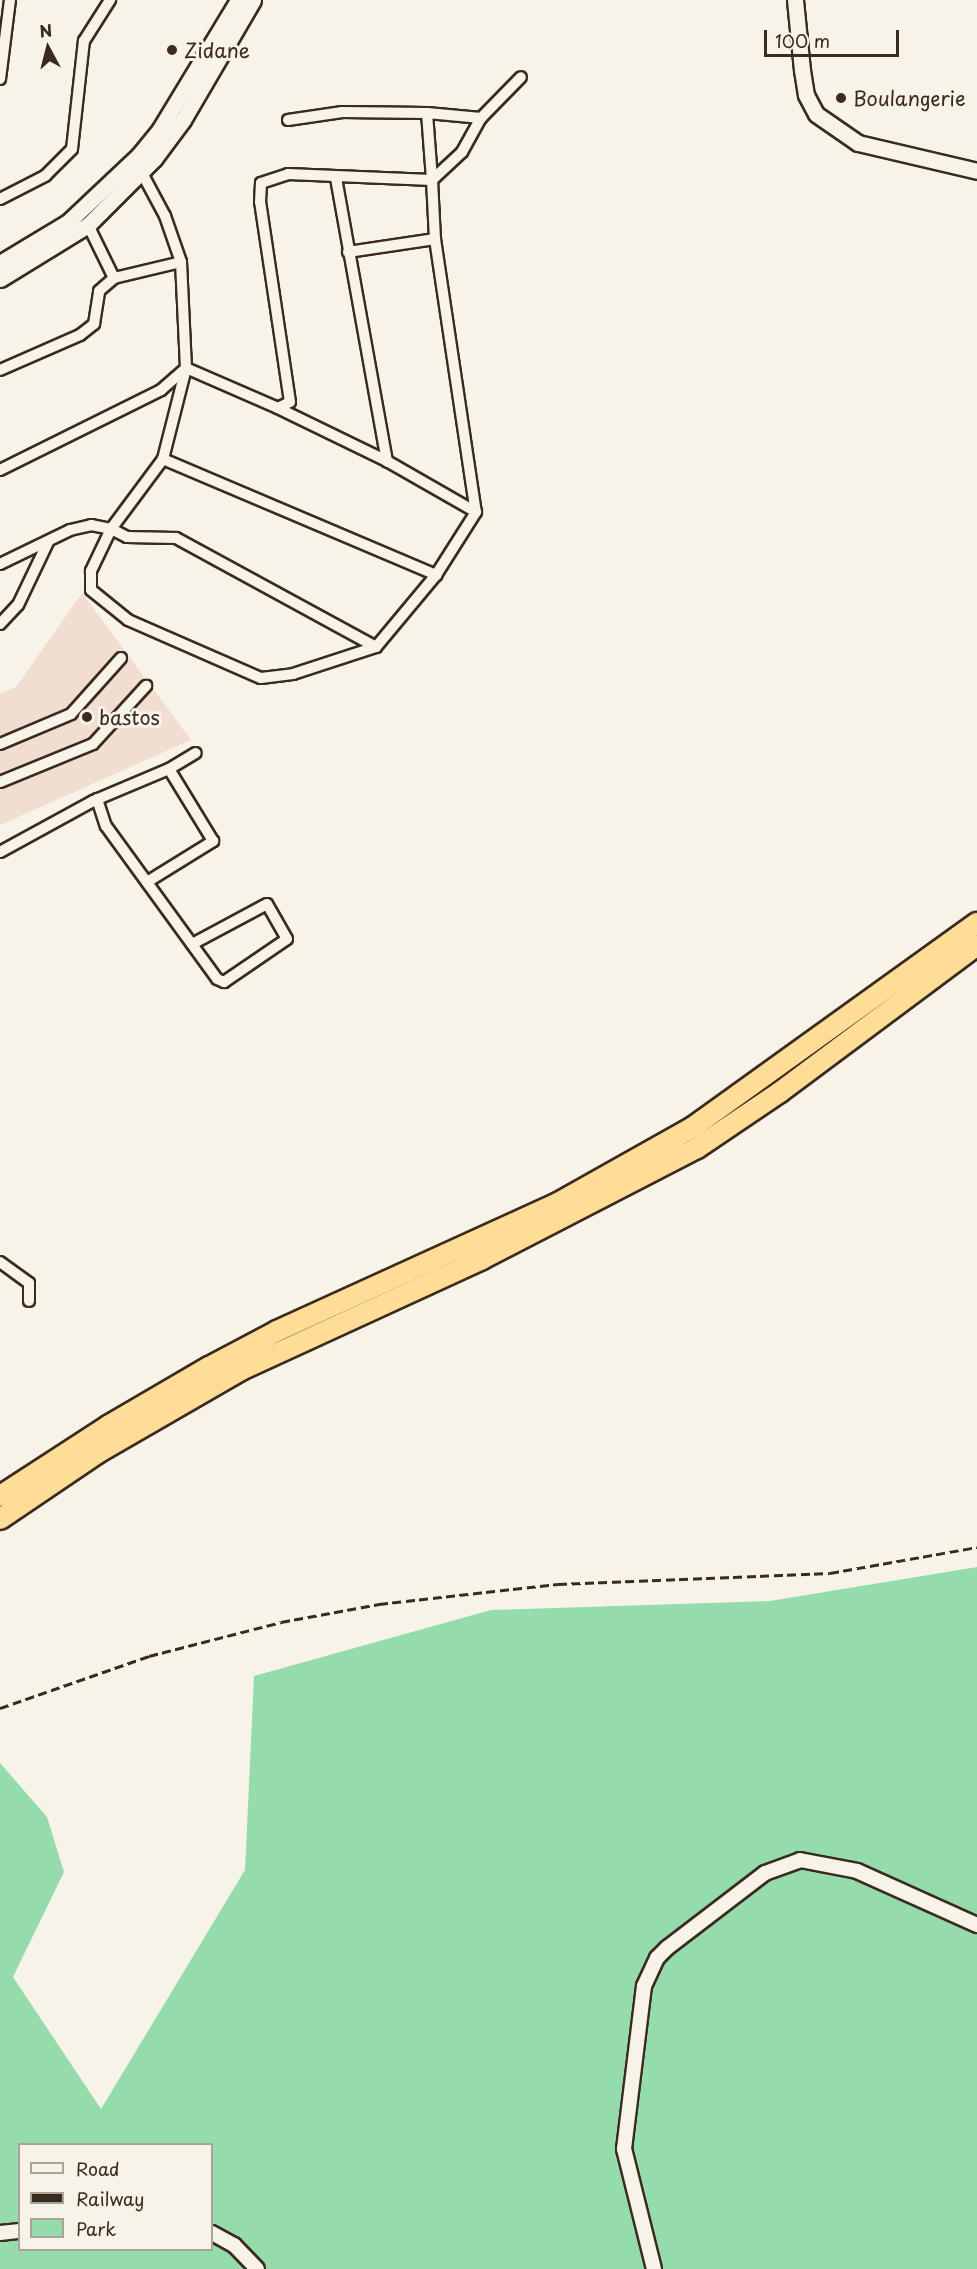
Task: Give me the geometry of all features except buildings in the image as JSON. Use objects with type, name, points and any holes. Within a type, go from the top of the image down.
[{"type":"highway","points":[[0,1497],[108,1426],[209,1367],[277,1331],[556,1204],[693,1127],[977,923]]},
{"type":"highway","points":[[0,1519],[99,1452],[241,1370],[482,1259],[696,1148],[780,1092],[977,945]]},
{"type":"main road","points":[[0,263],[68,222],[139,156],[160,129],[238,0]]},
{"type":"main road","points":[[0,279],[88,225],[142,173],[183,120],[253,0]]},
{"type":"main road","points":[[795,0],[806,95],[816,114],[830,127],[858,142],[977,171]]},
{"type":"street","points":[[0,79],[10,5],[18,0]]},
{"type":"street","points":[[0,199],[45,176],[72,149],[84,41],[110,0]]},
{"type":"street","points":[[278,408],[290,402],[260,202],[261,183],[288,174],[336,178],[432,180],[462,152],[481,118],[520,77]]},
{"type":"street","points":[[288,120],[342,112],[427,113],[481,118]]},
{"type":"street","points":[[142,173],[165,216],[181,262],[186,368],[163,459],[111,529],[92,571],[91,590],[128,620],[261,678],[293,674],[376,647],[436,575],[476,512],[435,239],[427,113]]},
{"type":"street","points":[[336,178],[387,461]]},
{"type":"street","points":[[88,225],[114,278]]},
{"type":"street","points":[[348,252],[435,239]]},
{"type":"street","points":[[0,370],[80,335],[93,324],[99,291],[114,278],[181,262]]},
{"type":"street","points":[[186,368],[278,408],[387,461],[476,512]]},
{"type":"street","points":[[0,470],[161,390],[186,368]]},
{"type":"street","points":[[163,459],[436,575]]},
{"type":"street","points":[[0,564],[91,525],[111,529],[127,537],[176,538],[376,647]]},
{"type":"street","points":[[0,624],[18,605],[48,542]]},
{"type":"street","points":[[0,744],[70,714],[121,658]]},
{"type":"street","points":[[0,782],[93,744],[146,686]]},
{"type":"street","points":[[0,852],[97,799],[169,769],[196,753]]},
{"type":"street","points":[[147,882],[213,841],[169,769]]},
{"type":"street","points":[[97,799],[106,826],[217,979],[224,982],[286,939],[267,904],[192,944]]},
{"type":"street","points":[[0,1262],[29,1283],[29,1301]]},
{"type":"street","points":[[654,2269],[624,2150],[638,2014],[644,1986],[657,1958],[765,1873],[800,1860],[857,1871],[977,1925]]},
{"type":"street","points":[[0,2233],[18,2231]]},
{"type":"street","points":[[213,2234],[234,2245],[257,2269]]},
{"type":"shaded area","name":"bastos","points":[[82,593],[191,740],[0,825],[0,694],[16,687]]},
{"type":"green space","points":[[977,1567],[977,2269],[0,2269],[0,1763],[47,1817],[64,1872],[13,1977],[101,2109],[245,1870],[254,1676],[491,1610],[770,1601]]},
{"type":"railway","points":[[0,1708],[149,1656],[281,1622],[379,1604],[558,1584],[830,1573],[977,1547]]},
{"type":"place","name":"Zidane","points":[[172,50]]},
{"type":"place","name":"Boulangerie","points":[[841,98]]},
{"type":"place","name":"bastos","points":[[87,717]]}]
